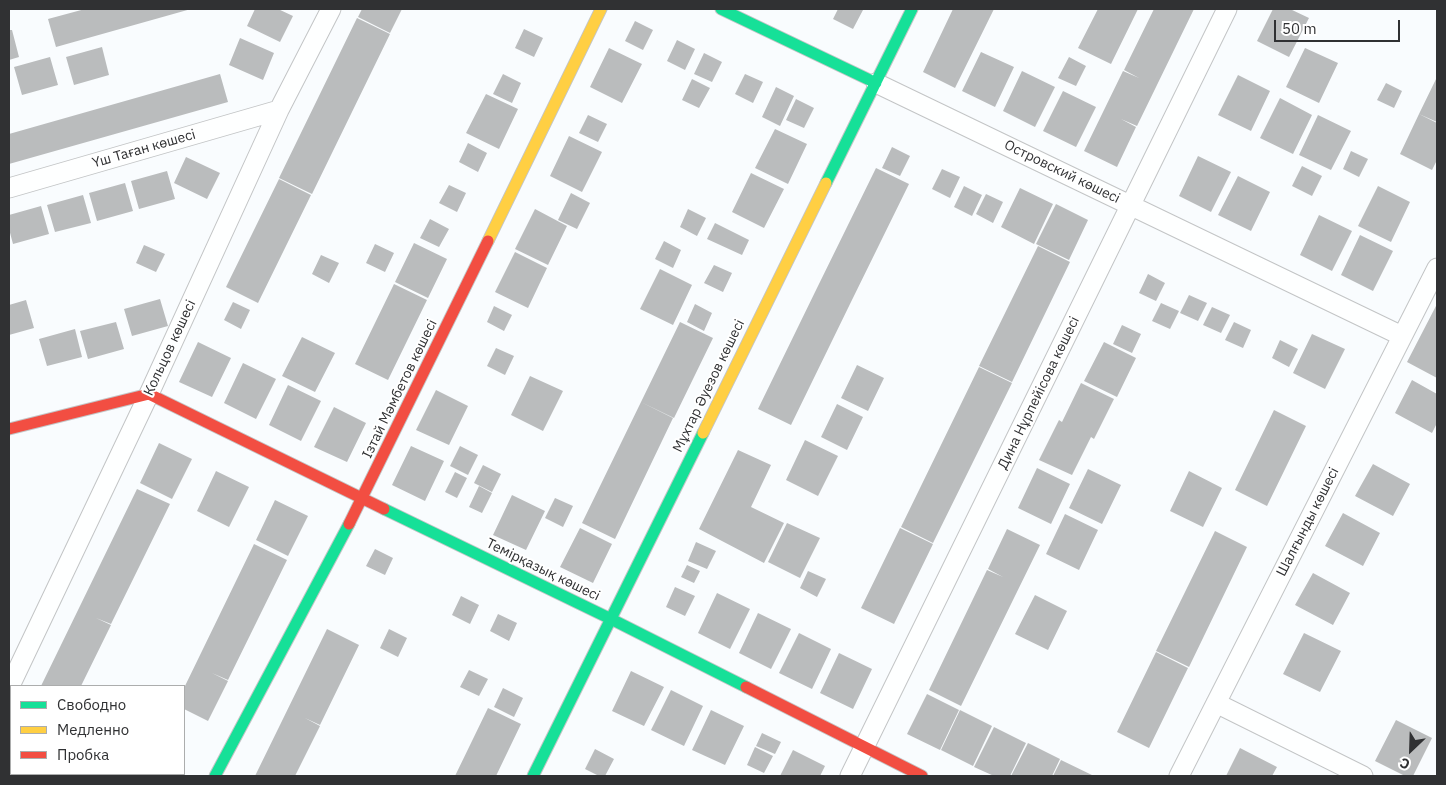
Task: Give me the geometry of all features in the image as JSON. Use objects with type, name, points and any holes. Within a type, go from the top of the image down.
[{"type":"street","name":"Кольцов көшесі","points":[[10,685],[150,394],[279,110],[331,9]]},
{"type":"street","name":"Ізтай Мәмбетов көшесі","points":[[215,776],[363,498],[601,9]]},
{"type":"street","name":"Островский көшесі","points":[[721,9],[1402,336]]},
{"type":"street","name":"Мұхтар Әуезов көшесі","points":[[533,776],[912,9]]},
{"type":"street","name":"Дина Нұрпейісова көшесі","points":[[850,776],[1227,9]]},
{"type":"street","name":"Үш Таған көшесі","points":[[9,188],[279,110]]},
{"type":"street","name":"Шалғынды көшесі","points":[[1179,776],[1437,268]]},
{"type":"street","name":"Темірқазық көшесі","points":[[150,394],[611,619],[922,776]]},
{"type":"street","points":[[9,429],[150,394]]},
{"type":"street","points":[[1216,703],[1363,776]]},
{"type":"building","points":[[85,9],[191,9],[56,47],[48,19]]},
{"type":"building","points":[[255,9],[278,9],[293,16],[280,42],[247,26]]},
{"type":"building","points":[[362,9],[402,9],[390,33],[358,17]]},
{"type":"building","points":[[838,9],[863,10],[853,29],[833,19]]},
{"type":"building","points":[[953,9],[994,9],[955,88],[923,72]]},
{"type":"building","points":[[1098,9],[1138,9],[1111,64],[1078,48]]},
{"type":"building","points":[[1154,9],[1194,9],[1137,126],[1121,119],[1136,127],[1117,167],[1084,151],[1123,71],[1139,78],[1124,70]]},
{"type":"building","points":[[1273,9],[1290,9],[1309,18],[1289,57],[1257,41]]},
{"type":"building","points":[[357,18],[390,34],[312,194],[279,178]]},
{"type":"building","points":[[635,21],[653,30],[643,50],[625,41]]},
{"type":"building","points":[[524,29],[543,38],[534,57],[515,48]]},
{"type":"building","points":[[9,30],[12,30],[19,57],[9,60]]},
{"type":"building","points":[[240,38],[274,53],[263,80],[229,65]]},
{"type":"building","points":[[677,40],[695,49],[685,70],[667,61]]},
{"type":"building","points":[[102,47],[109,75],[74,85],[66,57]]},
{"type":"building","points":[[609,48],[642,64],[622,103],[590,87]]},
{"type":"building","points":[[1305,48],[1338,63],[1319,103],[1286,87]]},
{"type":"building","points":[[981,52],[1014,67],[995,107],[962,91]]},
{"type":"building","points":[[704,53],[722,62],[712,82],[694,74]]},
{"type":"building","points":[[50,57],[58,85],[22,95],[14,67]]},
{"type":"building","points":[[1069,57],[1086,66],[1076,86],[1058,78]]},
{"type":"building","points":[[1022,71],[1055,87],[1035,127],[1003,111]]},
{"type":"building","points":[[220,74],[228,102],[9,164],[9,134]]},
{"type":"building","points":[[503,74],[521,83],[512,103],[493,94]]},
{"type":"building","points":[[745,74],[763,82],[753,103],[735,94]]},
{"type":"building","points":[[1238,75],[1270,91],[1251,131],[1218,115]]},
{"type":"building","points":[[1437,77],[1437,122],[1419,114]]},
{"type":"building","points":[[692,79],[710,88],[699,108],[682,100]]},
{"type":"building","points":[[1386,83],[1402,91],[1394,108],[1377,100]]},
{"type":"building","points":[[776,87],[794,96],[780,126],[762,117]]},
{"type":"building","points":[[1063,91],[1096,107],[1076,147],[1043,131]]},
{"type":"building","points":[[486,94],[518,109],[499,149],[466,133]]},
{"type":"building","points":[[1280,98],[1312,115],[1293,154],[1260,138]]},
{"type":"building","points":[[796,99],[814,108],[804,128],[786,120]]},
{"type":"building","points":[[1419,114],[1437,123],[1437,160],[1432,170],[1400,154]]},
{"type":"building","points":[[588,115],[607,124],[598,142],[579,133]]},
{"type":"building","points":[[1318,115],[1351,131],[1331,170],[1299,155]]},
{"type":"building","points":[[775,129],[807,144],[788,184],[755,168]]},
{"type":"building","points":[[569,136],[602,152],[582,192],[550,176]]},
{"type":"building","points":[[468,143],[487,153],[478,172],[459,162]]},
{"type":"building","points":[[892,147],[910,156],[900,176],[882,168]]},
{"type":"building","points":[[1351,151],[1368,159],[1359,177],[1343,169]]},
{"type":"building","points":[[1198,156],[1231,172],[1211,212],[1179,196]]},
{"type":"building","points":[[186,157],[220,173],[207,199],[174,183]]},
{"type":"building","points":[[1302,166],[1322,176],[1312,196],[1292,186]]},
{"type":"building","points":[[876,168],[909,184],[850,304],[817,288]]},
{"type":"building","points":[[942,169],[960,177],[950,198],[932,189]]},
{"type":"building","points":[[167,171],[175,199],[139,209],[131,181]]},
{"type":"building","points":[[751,173],[784,189],[764,228],[732,212]]},
{"type":"building","points":[[1238,176],[1270,192],[1251,231],[1218,215]]},
{"type":"building","points":[[279,179],[311,195],[258,303],[226,287]]},
{"type":"building","points":[[125,183],[133,211],[97,221],[89,193]]},
{"type":"building","points":[[449,185],[466,193],[457,212],[439,203]]},
{"type":"building","points":[[964,186],[982,195],[972,216],[954,207]]},
{"type":"building","points":[[1378,186],[1410,202],[1391,242],[1358,226]]},
{"type":"building","points":[[1020,188],[1053,204],[1034,244],[1001,227]]},
{"type":"building","points":[[571,193],[590,203],[577,229],[558,220]]},
{"type":"building","points":[[986,194],[1003,202],[993,223],[976,214]]},
{"type":"building","points":[[83,195],[91,223],[55,232],[47,205]]},
{"type":"building","points":[[1056,204],[1088,220],[1069,260],[1036,244]]},
{"type":"building","points":[[41,206],[49,234],[13,244],[9,229],[9,215]]},
{"type":"building","points":[[535,209],[567,226],[548,265],[515,249]]},
{"type":"building","points":[[688,209],[706,218],[697,236],[680,227]]},
{"type":"building","points":[[1319,215],[1352,231],[1332,271],[1300,255]]},
{"type":"building","points":[[430,219],[449,229],[439,247],[420,238]]},
{"type":"building","points":[[715,223],[749,240],[742,255],[707,239]]},
{"type":"building","points":[[1360,235],[1393,251],[1373,291],[1341,275]]},
{"type":"building","points":[[664,241],[681,250],[673,268],[655,259]]},
{"type":"building","points":[[414,243],[447,259],[428,298],[395,282]]},
{"type":"building","points":[[375,244],[394,253],[385,272],[366,263]]},
{"type":"building","points":[[144,245],[165,254],[156,272],[136,263]]},
{"type":"building","points":[[1038,246],[1070,262],[1012,382],[979,366]]},
{"type":"building","points":[[515,252],[547,268],[528,308],[495,292]]},
{"type":"building","points":[[321,255],[339,263],[329,283],[312,274]]},
{"type":"building","points":[[714,265],[732,273],[723,292],[704,283]]},
{"type":"building","points":[[660,269],[692,285],[673,325],[640,309]]},
{"type":"building","points":[[1148,274],[1165,283],[1156,301],[1139,293]]},
{"type":"building","points":[[394,284],[427,300],[388,380],[355,364]]},
{"type":"building","points":[[817,288],[850,304],[791,425],[758,409]]},
{"type":"building","points":[[1189,295],[1207,303],[1198,321],[1180,313]]},
{"type":"building","points":[[160,299],[168,326],[132,336],[124,309]]},
{"type":"building","points":[[26,300],[34,328],[9,335],[9,305]]},
{"type":"building","points":[[233,302],[250,310],[241,329],[224,320]]},
{"type":"building","points":[[1161,303],[1179,311],[1170,329],[1152,321]]},
{"type":"building","points":[[695,304],[712,313],[704,331],[687,322]]},
{"type":"building","points":[[1437,304],[1437,378],[1407,362]]},
{"type":"building","points":[[494,306],[512,315],[504,331],[487,322]]},
{"type":"building","points":[[1212,307],[1230,315],[1221,333],[1203,325]]},
{"type":"building","points":[[116,322],[124,349],[88,359],[80,331]]},
{"type":"building","points":[[680,322],[713,338],[674,418],[641,402]]},
{"type":"building","points":[[1234,322],[1251,330],[1243,348],[1225,340]]},
{"type":"building","points":[[1122,325],[1141,334],[1132,353],[1113,344]]},
{"type":"building","points":[[75,329],[82,357],[47,366],[39,339]]},
{"type":"building","points":[[1312,334],[1345,349],[1325,389],[1293,373]]},
{"type":"building","points":[[302,337],[335,353],[315,392],[282,376]]},
{"type":"building","points":[[1280,340],[1298,349],[1289,367],[1272,358]]},
{"type":"building","points":[[198,342],[231,358],[212,397],[179,382]]},
{"type":"building","points":[[1104,342],[1136,358],[1117,397],[1084,381]]},
{"type":"building","points":[[496,348],[514,356],[505,375],[487,366]]},
{"type":"building","points":[[243,363],[276,379],[256,419],[224,403]]},
{"type":"building","points":[[857,365],[884,378],[868,411],[841,398]]},
{"type":"building","points":[[979,367],[1012,383],[933,543],[901,527]]},
{"type":"building","points":[[530,376],[563,391],[543,431],[511,415]]},
{"type":"building","points":[[1412,380],[1437,394],[1437,423],[1432,433],[1395,413]]},
{"type":"building","points":[[1081,383],[1114,399],[1094,439],[1091,437],[1072,475],[1039,460],[1059,420],[1062,422]]},
{"type":"building","points":[[288,385],[321,401],[301,441],[269,425]]},
{"type":"building","points":[[436,390],[468,406],[449,445],[416,430]]},
{"type":"building","points":[[641,402],[673,418],[615,539],[582,523]]},
{"type":"building","points":[[837,404],[863,417],[847,450],[821,437]]},
{"type":"building","points":[[334,407],[366,423],[347,462],[314,447]]},
{"type":"building","points":[[1274,410],[1306,426],[1267,506],[1235,490]]},
{"type":"building","points":[[805,440],[838,456],[818,496],[786,480]]},
{"type":"building","points":[[159,443],[192,459],[172,499],[140,483]]},
{"type":"building","points":[[411,446],[444,461],[425,501],[392,485]]},
{"type":"building","points":[[460,446],[478,455],[468,475],[450,466]]},
{"type":"building","points":[[738,450],[771,465],[751,507],[784,523],[764,563],[699,529]]},
{"type":"building","points":[[1373,464],[1410,484],[1393,516],[1355,496]]},
{"type":"building","points":[[483,465],[501,474],[492,492],[474,483]]},
{"type":"building","points":[[1037,468],[1070,484],[1051,524],[1018,508]]},
{"type":"building","points":[[1088,469],[1121,485],[1102,524],[1069,508]]},
{"type":"building","points":[[216,471],[249,487],[229,527],[197,511]]},
{"type":"building","points":[[1189,471],[1222,488],[1203,527],[1170,511]]},
{"type":"building","points":[[455,472],[467,478],[457,498],[445,492]]},
{"type":"building","points":[[479,486],[492,493],[482,513],[469,507]]},
{"type":"building","points":[[137,489],[170,504],[111,624],[96,618],[111,625],[81,685],[41,685]]},
{"type":"building","points":[[512,495],[545,511],[526,550],[493,535]]},
{"type":"building","points":[[555,498],[573,506],[563,527],[545,518]]},
{"type":"building","points":[[275,500],[308,516],[288,556],[256,540]]},
{"type":"building","points":[[1343,513],[1380,533],[1363,566],[1325,546]]},
{"type":"building","points":[[1065,514],[1098,530],[1079,570],[1046,554]]},
{"type":"building","points":[[787,523],[820,538],[800,578],[768,562]]},
{"type":"building","points":[[580,528],[612,544],[593,583],[560,567]]},
{"type":"building","points":[[900,528],[933,544],[894,624],[861,608]]},
{"type":"building","points":[[1007,529],[1040,545],[961,706],[929,690],[987,570],[1003,577],[988,569]]},
{"type":"building","points":[[1215,531],[1247,547],[1189,667],[1156,651]]},
{"type":"building","points":[[696,542],[716,551],[707,569],[688,561]]},
{"type":"building","points":[[254,544],[287,560],[228,680],[212,673],[228,681],[208,721],[185,710],[185,686]]},
{"type":"building","points":[[375,549],[393,558],[385,575],[366,566]]},
{"type":"building","points":[[687,565],[700,571],[694,583],[681,577]]},
{"type":"building","points":[[808,571],[826,579],[817,597],[800,588]]},
{"type":"building","points":[[1313,573],[1350,593],[1333,625],[1295,605]]},
{"type":"building","points":[[675,587],[695,596],[685,616],[666,607]]},
{"type":"building","points":[[717,593],[750,609],[730,649],[698,633]]},
{"type":"building","points":[[1035,595],[1067,611],[1048,650],[1015,634]]},
{"type":"building","points":[[461,596],[479,605],[470,624],[452,615]]},
{"type":"building","points":[[758,613],[791,629],[771,669],[739,653]]},
{"type":"building","points":[[498,614],[517,623],[509,641],[490,631]]},
{"type":"building","points":[[327,629],[359,645],[320,725],[305,718],[320,726],[295,776],[255,776]]},
{"type":"building","points":[[389,629],[407,638],[398,657],[380,648]]},
{"type":"building","points":[[799,633],[831,649],[812,689],[779,673]]},
{"type":"building","points":[[1304,633],[1341,651],[1320,692],[1283,674]]},
{"type":"building","points":[[1156,652],[1188,668],[1149,748],[1117,732]]},
{"type":"building","points":[[839,653],[872,669],[853,709],[820,693]]},
{"type":"building","points":[[469,670],[488,679],[479,696],[460,687]]},
{"type":"building","points":[[631,671],[664,687],[644,726],[612,711]]},
{"type":"building","points":[[503,688],[523,698],[514,717],[494,707]]},
{"type":"building","points":[[671,690],[703,706],[684,746],[651,730]]},
{"type":"building","points":[[927,694],[959,710],[940,750],[907,734]]},
{"type":"building","points":[[488,708],[521,724],[496,776],[455,776]]},
{"type":"building","points":[[711,710],[744,726],[725,765],[692,750]]},
{"type":"building","points":[[960,710],[992,726],[973,766],[941,750]]},
{"type":"building","points":[[1396,720],[1432,738],[1413,776],[1405,776],[1375,761]]},
{"type":"building","points":[[994,727],[1026,743],[1010,776],[994,776],[974,767]]},
{"type":"building","points":[[762,733],[781,742],[775,754],[756,746]]},
{"type":"building","points":[[1028,743],[1060,759],[1052,776],[1011,776]]},
{"type":"building","points":[[755,747],[773,756],[764,773],[747,765]]},
{"type":"building","points":[[1240,748],[1277,767],[1272,776],[1226,776]]},
{"type":"building","points":[[595,749],[614,759],[605,776],[599,776],[585,769]]},
{"type":"building","points":[[10,750],[10,774],[9,774]]},
{"type":"building","points":[[793,750],[825,766],[820,776],[780,776]]},
{"type":"building","points":[[1061,760],[1094,776],[1053,776]]},
{"type":"building","points":[[12,775],[38,775],[37,776]]},
{"type":"building","points":[[142,775],[182,775],[181,776]]},
{"type":"traffic: fast","points":[[721,9],[876,83]]},
{"type":"traffic: fast","points":[[826,183],[912,9]]},
{"type":"traffic: fast","points":[[533,776],[703,433]]},
{"type":"traffic: fast","points":[[384,509],[746,687]]},
{"type":"traffic: fast","points":[[215,776],[349,524]]},
{"type":"traffic: slow","points":[[488,241],[601,9]]},
{"type":"traffic: slow","points":[[703,433],[826,183]]},
{"type":"traffic: jam","points":[[349,524],[488,241]]},
{"type":"traffic: jam","points":[[9,429],[149,394],[384,509]]},
{"type":"traffic: jam","points":[[746,687],[922,776]]}]
